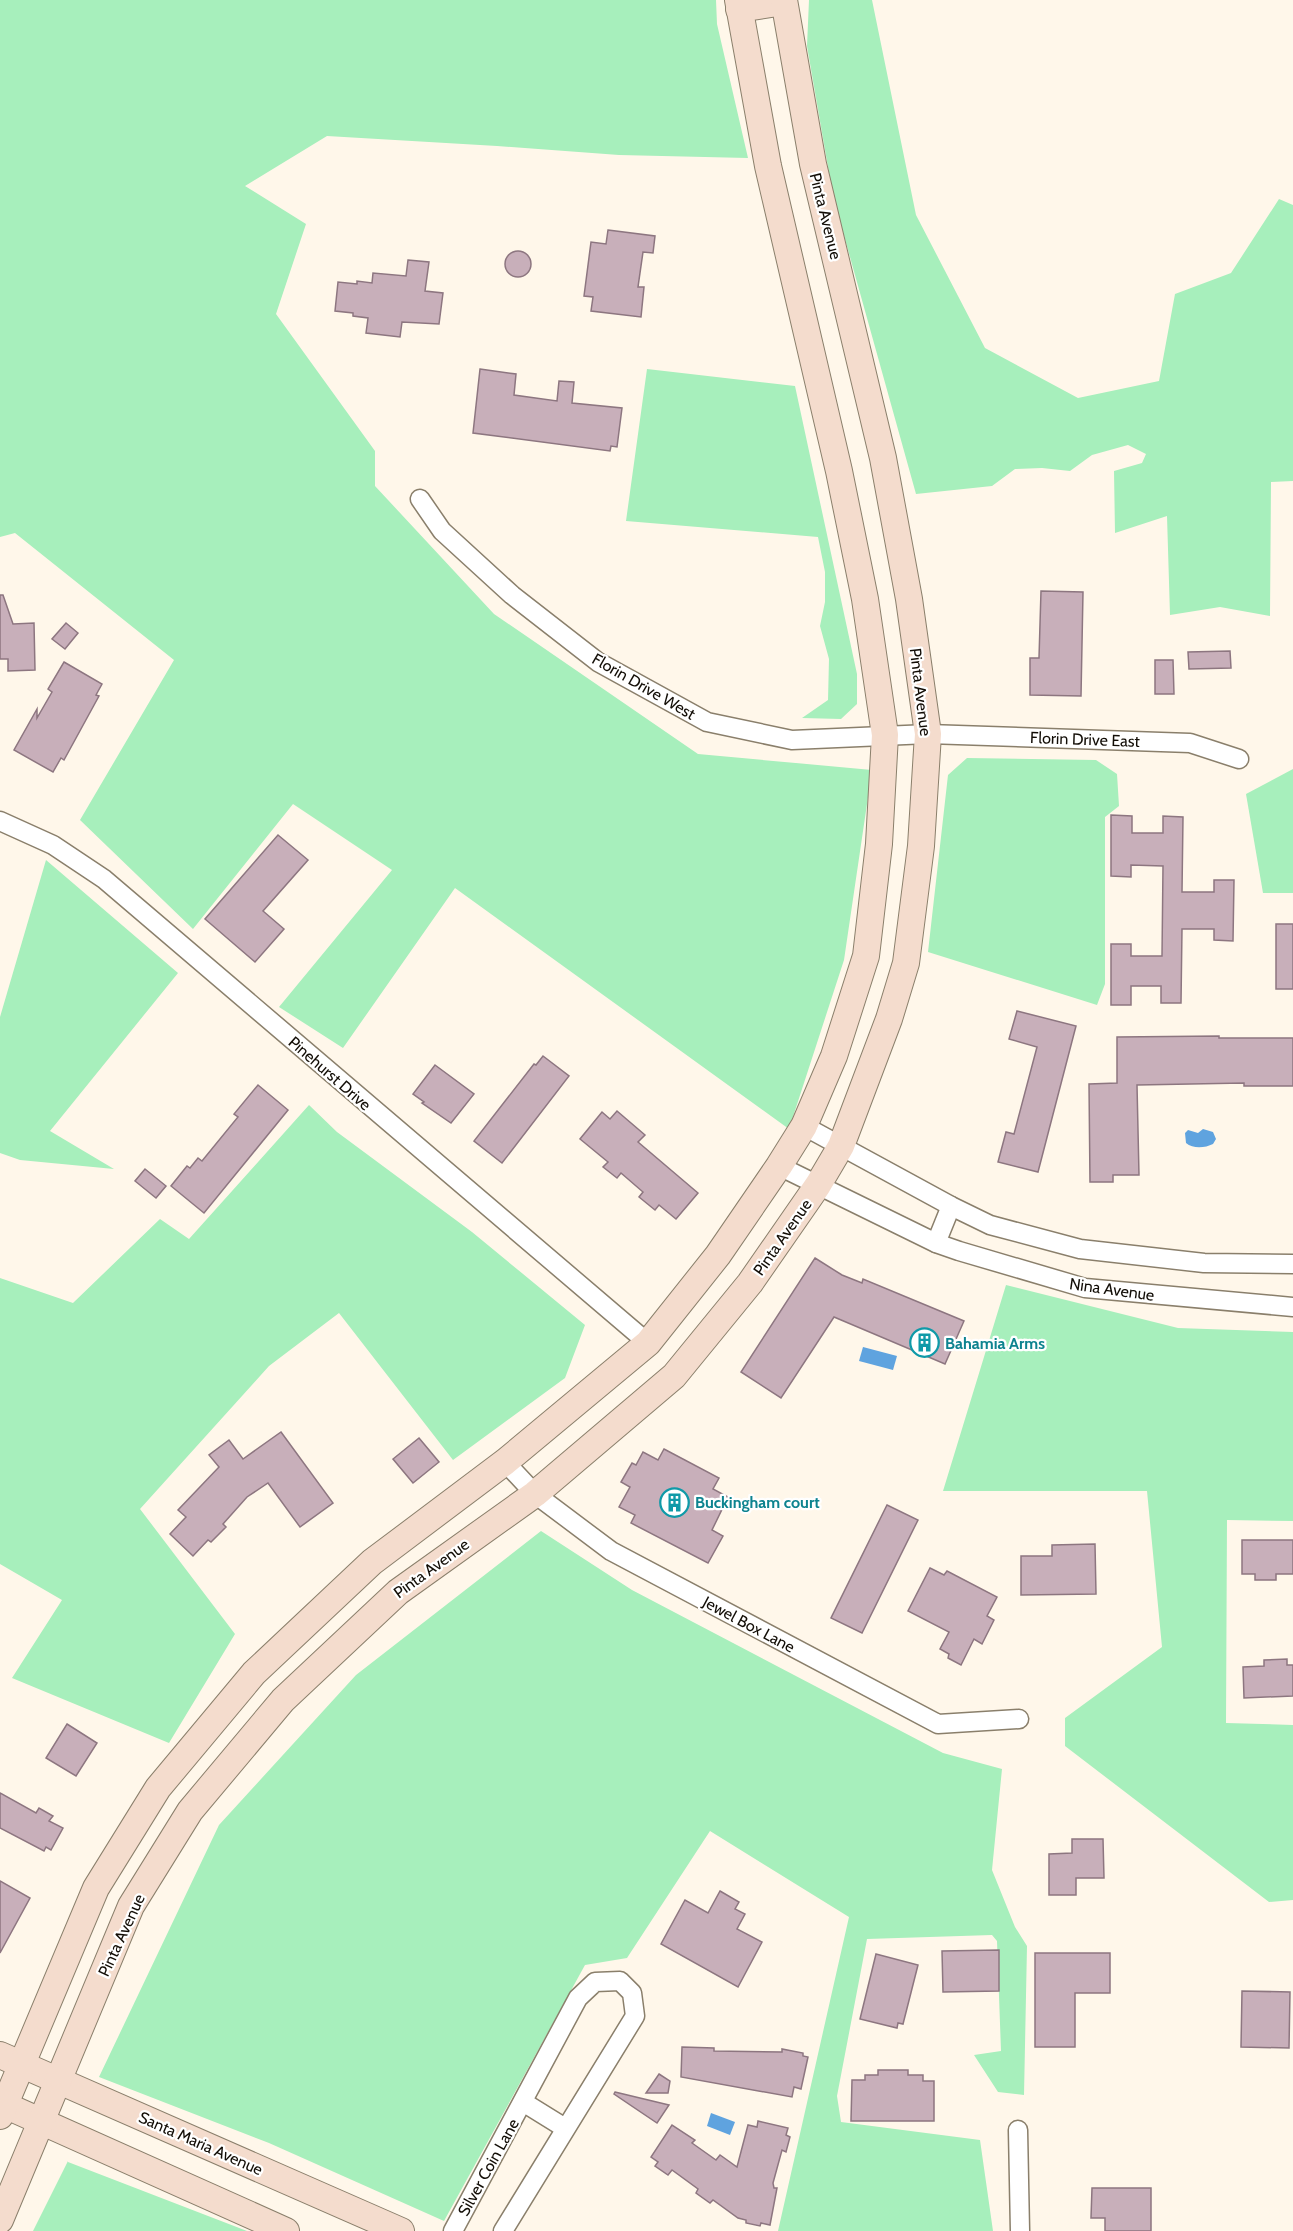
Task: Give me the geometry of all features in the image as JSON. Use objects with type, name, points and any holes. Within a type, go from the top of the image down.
[{"type":"street","points":[[286,2231],[41,2120],[2,2108],[11,2060],[96,1888],[158,1788],[254,1673],[372,1562],[505,1462],[648,1343],[718,1255],[779,1166],[804,1126],[834,1056],[866,956],[879,844],[885,735],[865,599],[842,482],[768,166],[739,5],[784,1]]},
{"type":"street","name":"Pinta Avenue","points":[[0,2220],[131,1906],[190,1811],[283,1700],[398,1592],[535,1494],[674,1376],[750,1283],[818,1185],[842,1146],[889,1019],[906,963],[921,846],[928,734],[909,599],[883,458],[813,164],[784,1]]},
{"type":"street","name":"Florin Drive West","points":[[420,498],[442,531],[512,595],[572,642],[598,662],[707,722],[792,740],[928,734]]},
{"type":"street","name":"Florin Drive East","points":[[928,734],[1190,743],[1239,759]]},
{"type":"street","name":"Pinehurst Drive","points":[[0,821],[53,845],[104,879],[648,1343]]},
{"type":"street","points":[[804,1126],[990,1225],[1080,1249],[1204,1263],[1293,1264]]},
{"type":"street","name":"Nina Avenue","points":[[779,1166],[936,1243],[1085,1288],[1293,1307]]},
{"type":"street","points":[[936,1243],[951,1206]]},
{"type":"street","name":"Jewel Box Lane","points":[[505,1462],[535,1494],[611,1551],[938,1724],[1019,1719]]},
{"type":"street","points":[[254,1673],[283,1700]]},
{"type":"street","name":"Silver Coin Lane","points":[[453,2231],[578,1998],[595,1982],[620,1981],[632,1993],[635,2016],[503,2231]]},
{"type":"street","name":"Santa Maria Avenue","points":[[11,2060],[400,2231]]},
{"type":"street","name":"Silver Coin Lane","points":[[523,2102],[565,2128]]},
{"type":"street","points":[[1018,2130],[1020,2231]]},
{"type":"green space","points":[[0,0],[716,0],[717,24],[748,158],[619,155],[327,136],[245,186],[306,224],[276,314],[375,451],[375,486],[494,614],[698,754],[872,770],[844,960],[789,1129],[455,888],[343,1048],[279,1007],[392,870],[293,804],[193,929],[80,820],[174,660],[15,533],[0,537]]},
{"type":"green space","points":[[809,0],[872,0],[916,215],[985,348],[1078,398],[1159,381],[1175,294],[1231,273],[1279,199],[1293,205],[1293,481],[1271,482],[1270,616],[1220,607],[1170,615],[1167,516],[1115,533],[1114,471],[1142,463],[1146,454],[1128,445],[1092,455],[1070,471],[1042,468],[1015,469],[992,486],[916,494],[833,196],[807,46]]},
{"type":"green space","points":[[647,369],[795,386],[857,674],[857,704],[841,719],[802,718],[828,700],[829,659],[820,626],[825,602],[825,572],[818,537],[626,521]]},
{"type":"green space","points":[[967,758],[1096,760],[1117,774],[1119,806],[1105,817],[1105,984],[1097,1005],[928,952],[948,775]]},
{"type":"green space","points":[[1293,769],[1293,893],[1263,893],[1246,794]]},
{"type":"green space","points":[[46,860],[178,973],[50,1131],[114,1169],[20,1160],[0,1153],[0,1017]]},
{"type":"green space","points":[[309,1105],[337,1132],[472,1232],[585,1325],[565,1378],[453,1460],[339,1313],[269,1366],[140,1509],[235,1634],[169,1743],[12,1678],[62,1600],[0,1564],[0,1278],[73,1303],[160,1219],[189,1239]]},
{"type":"green space","points":[[1006,1285],[1178,1328],[1293,1332],[1293,1521],[1227,1520],[1226,1723],[1293,1725],[1293,1900],[1269,1902],[1065,1746],[1065,1718],[1162,1647],[1147,1491],[943,1491]]},
{"type":"green space","points":[[541,1531],[632,1590],[943,1753],[1002,1769],[992,1870],[1015,1927],[1027,1946],[1024,2095],[998,2092],[974,2055],[1001,2051],[997,1941],[992,1935],[867,1939],[837,2096],[841,2122],[980,2140],[993,2231],[778,2231],[849,1917],[710,1831],[627,1958],[585,1965],[444,2221],[269,2143],[99,2077],[219,1825],[356,1675]]},
{"type":"green space","points":[[68,2162],[247,2231],[33,2231]]},
{"type":"water","points":[[1203,1129],[1213,1132],[1216,1139],[1213,1144],[1199,1147],[1186,1143],[1185,1133],[1188,1130],[1198,1133]]},
{"type":"water","points":[[863,1347],[897,1356],[893,1370],[859,1361]]},
{"type":"water","points":[[711,2113],[735,2122],[730,2135],[707,2126]]},
{"type":"building","points":[[608,230],[655,236],[653,253],[643,252],[638,287],[644,287],[641,317],[591,311],[593,297],[584,296],[591,242],[606,244]]},
{"type":"building","points":[[518,251],[527,255],[531,264],[527,273],[518,277],[509,273],[505,264],[509,255]]},
{"type":"building","points":[[408,260],[429,262],[425,291],[443,293],[439,324],[402,322],[400,337],[366,333],[368,318],[335,311],[338,282],[372,283],[373,273],[406,276]]},
{"type":"building","points":[[480,369],[516,374],[514,395],[557,401],[559,381],[574,382],[572,403],[622,408],[617,447],[611,446],[610,451],[473,433]]},
{"type":"building","points":[[1041,591],[1083,592],[1081,696],[1030,695],[1030,658],[1039,658]]},
{"type":"building","points":[[0,595],[3,595],[13,624],[34,623],[35,670],[8,671],[8,659],[0,659]]},
{"type":"building","points":[[66,623],[78,633],[65,649],[52,639]]},
{"type":"building","points":[[1230,651],[1231,668],[1189,669],[1188,652]]},
{"type":"building","points":[[1155,660],[1173,660],[1174,694],[1155,694]]},
{"type":"building","points":[[64,662],[102,684],[96,695],[99,696],[64,760],[61,758],[53,772],[14,750],[37,709],[37,718],[52,692],[48,689]]},
{"type":"building","points":[[1111,815],[1132,816],[1132,833],[1163,833],[1163,816],[1183,817],[1182,892],[1214,892],[1214,880],[1234,880],[1233,941],[1214,940],[1214,929],[1182,929],[1181,1003],[1161,1003],[1161,986],[1131,986],[1131,1005],[1111,1005],[1111,944],[1131,944],[1131,956],[1162,956],[1163,866],[1131,865],[1131,877],[1111,876]]},
{"type":"building","points":[[278,835],[308,860],[263,911],[284,929],[255,962],[205,919]]},
{"type":"building","points":[[1276,924],[1293,924],[1293,989],[1276,989]]},
{"type":"building","points":[[1017,1011],[1076,1026],[1038,1172],[998,1162],[1006,1132],[1014,1134],[1037,1047],[1009,1039]]},
{"type":"building","points":[[1219,1036],[1219,1038],[1293,1038],[1293,1086],[1244,1086],[1244,1083],[1137,1085],[1139,1175],[1113,1175],[1113,1182],[1090,1182],[1089,1084],[1117,1083],[1117,1037]]},
{"type":"building","points":[[543,1056],[569,1076],[502,1163],[474,1141],[534,1064],[536,1065]]},
{"type":"building","points":[[435,1065],[474,1094],[451,1123],[413,1094]]},
{"type":"building","points":[[258,1085],[288,1110],[204,1213],[171,1186],[187,1166],[190,1168],[198,1158],[202,1161],[238,1117],[234,1114]]},
{"type":"building","points":[[617,1111],[645,1135],[638,1142],[698,1193],[676,1219],[659,1205],[655,1210],[639,1197],[643,1192],[621,1173],[617,1178],[603,1167],[608,1162],[580,1139],[602,1112],[610,1119]]},
{"type":"building","points":[[145,1169],[166,1186],[156,1198],[135,1181]]},
{"type":"building","name":"Bahamia Arms","points":[[815,1258],[842,1275],[862,1283],[863,1279],[964,1321],[945,1364],[834,1317],[781,1398],[741,1372]]},
{"type":"building","points":[[281,1432],[333,1503],[300,1527],[268,1483],[247,1497],[223,1524],[226,1527],[211,1542],[208,1540],[193,1556],[170,1534],[186,1517],[178,1510],[219,1467],[209,1455],[229,1440],[243,1459]]},
{"type":"building","points":[[419,1438],[439,1462],[413,1483],[393,1459]]},
{"type":"building","name":"Buckingham court","points":[[664,1449],[719,1478],[713,1489],[728,1497],[712,1530],[723,1536],[708,1563],[631,1523],[635,1515],[619,1507],[630,1487],[621,1482],[632,1463],[636,1465],[643,1452],[658,1460]]},
{"type":"building","points":[[887,1505],[918,1520],[862,1633],[831,1618]]},
{"type":"building","points":[[1242,1540],[1293,1540],[1293,1574],[1276,1574],[1276,1580],[1255,1580],[1255,1574],[1242,1574]]},
{"type":"building","points":[[1095,1544],[1096,1594],[1021,1595],[1021,1556],[1052,1556],[1052,1545]]},
{"type":"building","points":[[930,1568],[944,1575],[947,1571],[997,1597],[987,1616],[994,1620],[982,1644],[974,1639],[961,1665],[948,1658],[949,1654],[940,1649],[949,1632],[908,1611]]},
{"type":"building","points":[[1287,1659],[1287,1665],[1293,1665],[1293,1696],[1244,1698],[1243,1667],[1264,1666],[1264,1660]]},
{"type":"building","points":[[67,1724],[97,1743],[76,1776],[46,1758]]},
{"type":"building","points":[[0,1793],[36,1813],[39,1808],[53,1816],[49,1821],[63,1828],[51,1850],[46,1847],[44,1851],[0,1828]]},
{"type":"building","points":[[1072,1839],[1103,1839],[1104,1878],[1076,1878],[1076,1895],[1049,1895],[1049,1854],[1072,1853]]},
{"type":"building","points":[[0,1881],[30,1898],[0,1953]]},
{"type":"building","points":[[720,1891],[739,1902],[735,1909],[745,1914],[737,1929],[762,1942],[738,1987],[661,1944],[685,1900],[708,1913]]},
{"type":"building","points":[[999,1950],[999,1991],[943,1992],[942,1951]]},
{"type":"building","points":[[1035,1953],[1110,1953],[1110,1993],[1075,1993],[1075,2047],[1035,2047]]},
{"type":"building","points":[[876,1954],[918,1965],[903,2024],[898,2023],[897,2028],[860,2019]]},
{"type":"building","points":[[1242,1991],[1290,1992],[1289,2048],[1241,2047]]},
{"type":"building","points":[[682,2047],[714,2048],[714,2051],[782,2052],[782,2049],[803,2053],[803,2056],[808,2057],[801,2089],[794,2087],[792,2097],[681,2077]]},
{"type":"building","points":[[878,2070],[908,2070],[908,2075],[923,2075],[923,2081],[934,2081],[934,2121],[851,2121],[852,2080],[865,2080],[865,2075],[878,2075]]},
{"type":"building","points":[[659,2074],[670,2081],[668,2093],[646,2093]]},
{"type":"building","points":[[615,2092],[669,2105],[657,2123],[614,2094]]},
{"type":"building","points":[[758,2121],[788,2128],[786,2135],[790,2137],[786,2152],[782,2150],[773,2183],[774,2188],[777,2188],[770,2225],[761,2223],[760,2226],[746,2223],[746,2220],[738,2218],[713,2200],[710,2203],[696,2193],[698,2189],[672,2170],[668,2175],[655,2166],[658,2162],[651,2157],[672,2125],[695,2140],[692,2143],[716,2160],[720,2155],[737,2167],[748,2125],[757,2127]]},
{"type":"building","points":[[1092,2188],[1151,2188],[1151,2231],[1105,2231],[1105,2218],[1091,2218]]},
{"type":"place","name":"Bahamia Arms","points":[[924,1343]]},
{"type":"place","name":"Buckingham court","points":[[674,1502]]}]
